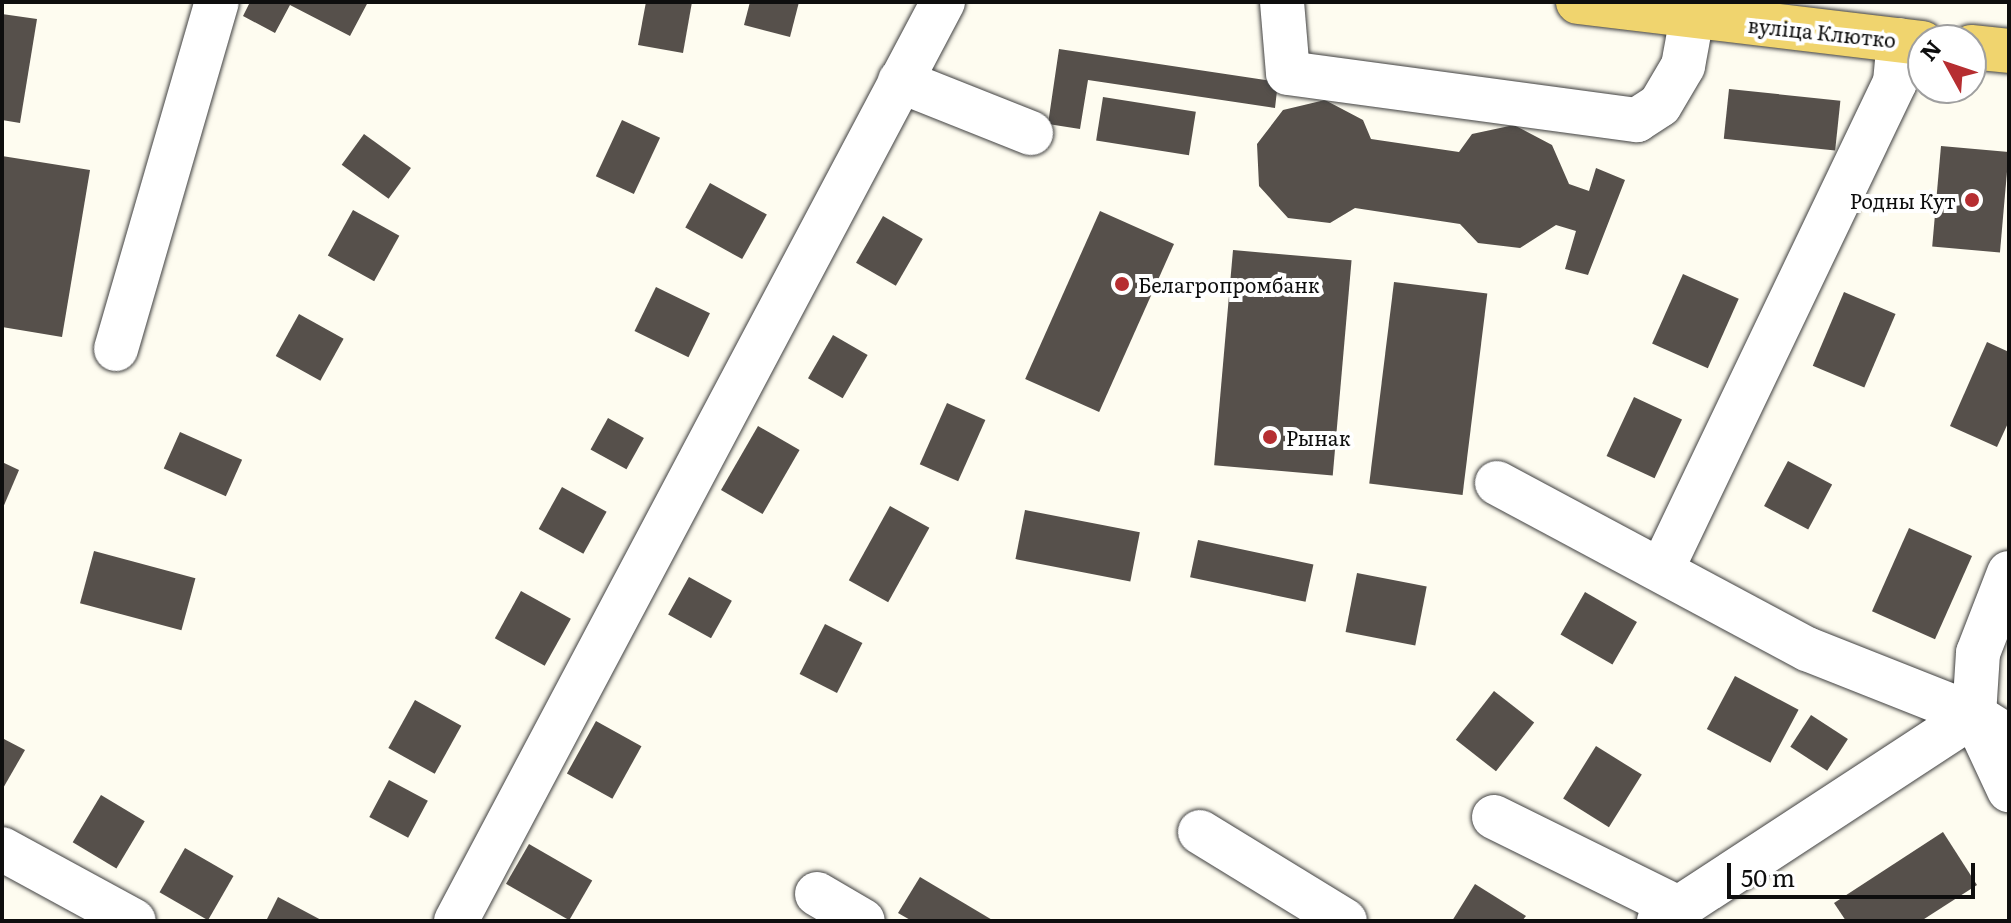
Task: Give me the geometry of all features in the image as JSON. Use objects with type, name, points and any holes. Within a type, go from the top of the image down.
[{"type":"main road","name":"вуліца Клютко","points":[[1578,2],[1907,42]]},
{"type":"main road","points":[[1987,49],[2009,51]]},
{"type":"street","points":[[116,349],[217,2]]},
{"type":"street","points":[[456,921],[943,2]]},
{"type":"street","points":[[1282,2],[1288,73],[1637,120],[1660,105],[1683,66],[1692,17]]},
{"type":"street","points":[[1662,569],[1907,52]]},
{"type":"street","points":[[900,81],[1031,133]]},
{"type":"street","points":[[1497,483],[1807,649],[1992,726]]},
{"type":"street","points":[[2009,573],[1978,653],[1992,726],[2009,790]]},
{"type":"street","points":[[1494,817],[1668,914],[1992,726]]},
{"type":"street","points":[[1200,832],[1345,921]]},
{"type":"street","points":[[2,849],[134,921]]},
{"type":"street","points":[[817,894],[863,921]]},
{"type":"building","points":[[250,2],[368,2],[350,36],[290,5],[275,33],[243,16]]},
{"type":"building","points":[[646,2],[692,2],[683,53],[638,45]]},
{"type":"building","points":[[750,2],[799,2],[790,37],[744,25]]},
{"type":"building","points":[[2,14],[37,19],[20,123],[2,120]]},
{"type":"building","points":[[1059,49],[1278,82],[1275,108],[1088,80],[1080,129],[1048,124]]},
{"type":"building","points":[[1729,89],[1840,101],[1835,150],[1724,139]]},
{"type":"building","points":[[1103,97],[1196,112],[1189,155],[1096,140]]},
{"type":"building","points":[[1325,100],[1363,120],[1371,139],[1459,152],[1472,134],[1514,125],[1552,145],[1569,184],[1589,191],[1596,168],[1625,180],[1588,275],[1565,269],[1576,231],[1556,225],[1520,248],[1478,243],[1460,224],[1355,208],[1330,223],[1288,218],[1259,186],[1257,144],[1283,110]]},
{"type":"building","points":[[622,120],[660,138],[634,194],[596,176]]},
{"type":"building","points":[[364,134],[411,168],[389,199],[342,165]]},
{"type":"building","name":"Родны Кут","points":[[1941,146],[2009,152],[2000,253],[1932,247]]},
{"type":"building","points":[[2,156],[90,170],[62,337],[2,327]]},
{"type":"building","points":[[710,183],[767,215],[742,259],[685,228]]},
{"type":"building","points":[[353,210],[399,236],[374,281],[328,255]]},
{"type":"building","points":[[1100,211],[1174,244],[1099,412],[1025,379]]},
{"type":"building","points":[[883,216],[923,239],[896,286],[856,263]]},
{"type":"building","points":[[1233,250],[1352,260],[1333,476],[1214,465]]},
{"type":"building","points":[[1683,274],[1739,299],[1708,368],[1652,343]]},
{"type":"building","points":[[1394,282],[1487,293],[1463,495],[1369,483]]},
{"type":"building","points":[[656,287],[710,313],[688,357],[635,331]]},
{"type":"building","points":[[1844,292],[1896,314],[1864,388],[1813,366]]},
{"type":"building","points":[[299,314],[344,339],[320,381],[276,356]]},
{"type":"building","points":[[833,335],[868,355],[843,398],[808,378]]},
{"type":"building","points":[[1987,342],[2009,352],[2009,421],[1997,447],[1950,426]]},
{"type":"building","points":[[1634,397],[1682,419],[1655,478],[1607,456]]},
{"type":"building","points":[[947,403],[985,420],[958,481],[920,464]]},
{"type":"building","points":[[608,418],[644,438],[626,469],[591,449]]},
{"type":"building","points":[[758,426],[800,450],[763,514],[721,490]]},
{"type":"building","points":[[180,432],[242,460],[226,496],[164,469]]},
{"type":"building","points":[[1788,461],[1832,484],[1808,530],[1764,506]]},
{"type":"building","points":[[2,462],[19,470],[2,510]]},
{"type":"building","points":[[562,487],[607,512],[583,554],[539,529]]},
{"type":"building","points":[[890,506],[929,528],[888,602],[849,580]]},
{"type":"building","points":[[1025,510],[1140,532],[1130,581],[1015,559]]},
{"type":"building","points":[[1909,528],[1972,556],[1935,639],[1872,611]]},
{"type":"building","points":[[1198,540],[1313,565],[1306,602],[1190,577]]},
{"type":"building","points":[[94,551],[195,578],[181,630],[80,603]]},
{"type":"building","points":[[1357,573],[1427,587],[1415,645],[1346,632]]},
{"type":"building","points":[[689,577],[732,601],[711,638],[668,615]]},
{"type":"building","points":[[521,591],[571,619],[545,666],[495,638]]},
{"type":"building","points":[[1585,592],[1637,622],[1612,664],[1560,634]]},
{"type":"building","points":[[825,624],[862,643],[837,693],[800,674]]},
{"type":"building","points":[[1735,676],[1799,710],[1770,763],[1707,729]]},
{"type":"building","points":[[1494,691],[1534,722],[1496,771],[1456,740]]},
{"type":"building","points":[[415,700],[461,726],[435,774],[388,748]]},
{"type":"building","points":[[1811,715],[1848,739],[1827,771],[1790,747]]},
{"type":"building","points":[[596,721],[641,746],[612,799],[567,773]]},
{"type":"building","points":[[2,738],[25,750],[2,790]]},
{"type":"building","points":[[1596,746],[1642,775],[1609,827],[1563,799]]},
{"type":"building","points":[[389,780],[428,801],[408,838],[369,817]]},
{"type":"building","points":[[101,795],[145,821],[116,868],[73,842]]},
{"type":"building","points":[[1943,832],[1977,885],[1921,921],[1846,921],[1834,903]]},
{"type":"building","points":[[529,844],[592,880],[569,920],[506,884]]},
{"type":"building","points":[[185,848],[233,876],[208,920],[160,892]]},
{"type":"building","points":[[920,877],[994,921],[912,921],[898,913]]},
{"type":"building","points":[[1475,884],[1526,916],[1522,921],[1452,921]]},
{"type":"building","points":[[278,897],[323,921],[266,921]]},
{"type":"place","name":"Родны Кут","points":[[1972,200]]},
{"type":"place","name":"Белагропромбанк","points":[[1122,284]]},
{"type":"place","name":"Рынак","points":[[1270,437]]}]
